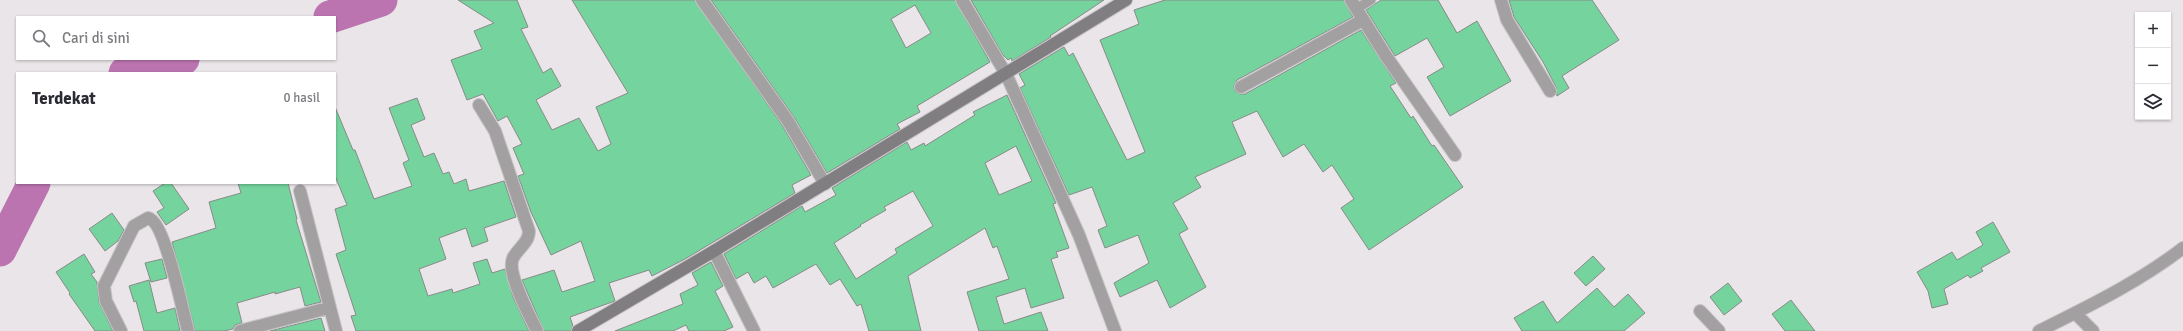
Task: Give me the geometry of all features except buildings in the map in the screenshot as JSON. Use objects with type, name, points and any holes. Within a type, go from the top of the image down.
[{"type":"street","points":[[702,0],[788,121],[824,184]]},
{"type":"street","points":[[962,0],[1006,74],[1079,235],[1114,331]]},
{"type":"street","points":[[578,331],[714,252],[1126,0]]},
{"type":"street","points":[[1501,0],[1507,20],[1550,91]]},
{"type":"street","points":[[1354,5],[1386,56],[1455,155]]},
{"type":"street","points":[[1241,87],[1363,20]]},
{"type":"street","points":[[479,105],[495,131],[529,231],[527,240],[514,256],[512,266],[524,304],[537,331]]},
{"type":"street","points":[[300,191],[328,308],[336,331]]},
{"type":"street","points":[[121,331],[106,301],[104,286],[134,226],[148,218],[156,223],[176,279],[188,331]]},
{"type":"street","points":[[2039,331],[2154,270],[2183,248]]},
{"type":"street","points":[[714,252],[754,331]]},
{"type":"street","points":[[240,331],[328,308]]},
{"type":"street","points":[[1700,311],[1719,331]]},
{"type":"street","points":[[2074,313],[2093,331]]},
{"type":"lane","points":[[1354,5],[1370,0]]},
{"type":"waterway","points":[[333,16],[381,0]]},
{"type":"waterway","points":[[129,72],[179,60]]},
{"type":"waterway","points":[[0,250],[33,184]]}]
